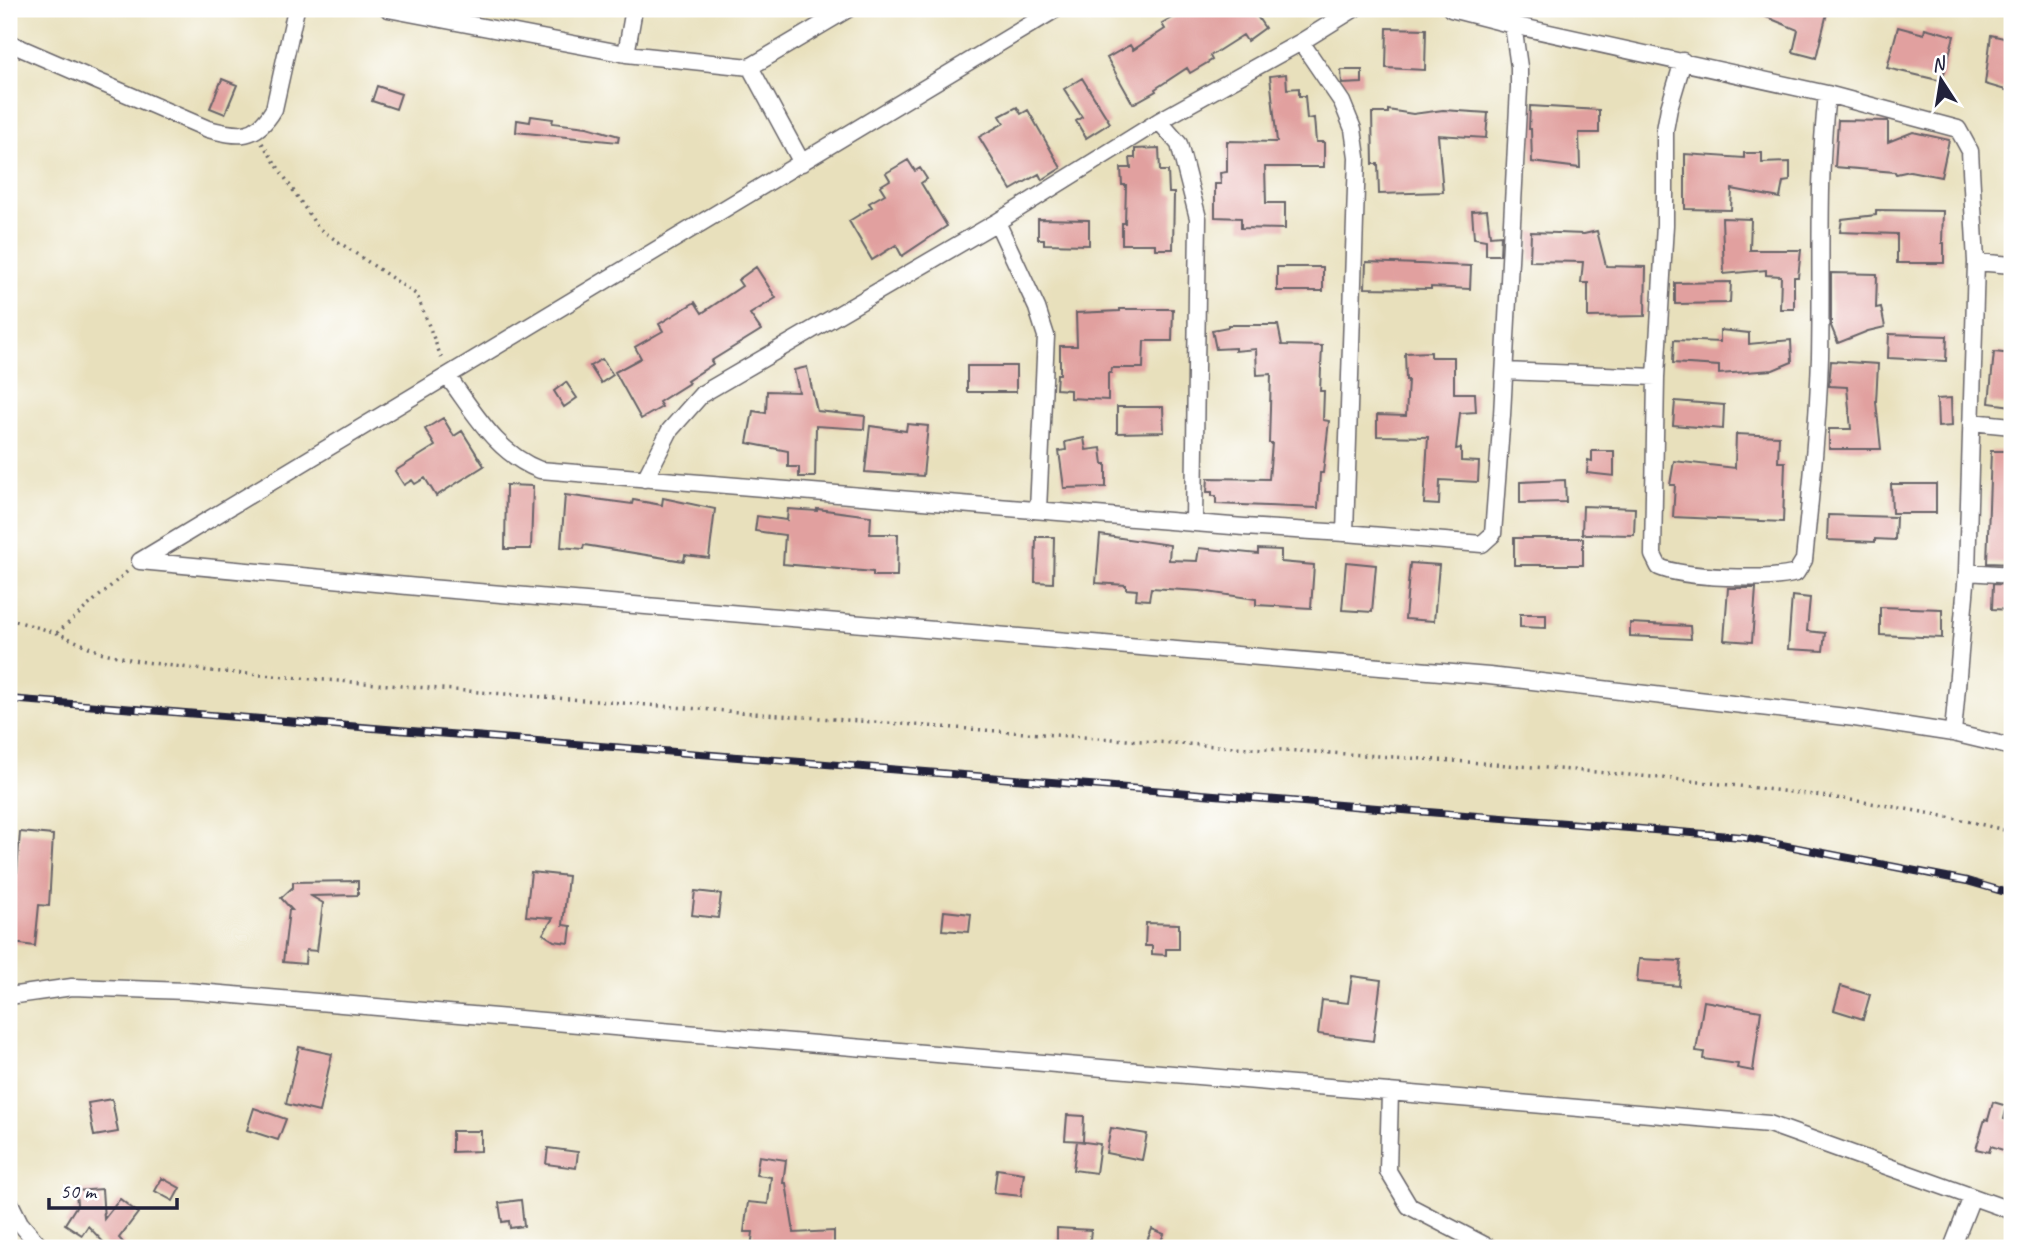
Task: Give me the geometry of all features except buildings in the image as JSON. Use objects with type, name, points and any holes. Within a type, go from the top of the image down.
[{"type":"street","points":[[9,43],[208,129],[233,134],[255,132],[266,124],[274,109],[296,9]]},
{"type":"street","points":[[388,9],[471,17],[626,54],[750,67],[848,9]]},
{"type":"street","points":[[626,54],[634,9]]},
{"type":"street","points":[[140,561],[1056,9]]},
{"type":"street","points":[[645,479],[670,430],[702,394],[997,222],[1159,121],[1301,42],[1354,9]]},
{"type":"street","points":[[1451,9],[1827,94],[1958,128],[1970,151],[1976,262],[1967,572],[1953,733]]},
{"type":"street","points":[[448,377],[504,450],[521,463],[540,470],[1482,544],[1493,534],[1505,371],[1519,99],[1519,67],[1513,25]]},
{"type":"street","points":[[1301,42],[1342,102],[1353,129],[1357,157],[1345,533]]},
{"type":"street","points":[[1683,61],[1665,130],[1665,225],[1656,377],[1653,555],[1659,567],[1669,572],[1773,577],[1796,573],[1804,560],[1820,357],[1820,184],[1827,94]]},
{"type":"street","points":[[750,67],[802,163]]},
{"type":"street","points":[[1159,121],[1179,144],[1198,218],[1194,522]]},
{"type":"street","points":[[997,222],[1037,308],[1046,336],[1038,510]]},
{"type":"street","points":[[1976,262],[2012,265]]},
{"type":"street","points":[[1505,371],[1656,377]]},
{"type":"street","points":[[1971,422],[2012,426]]},
{"type":"street","points":[[140,561],[429,588],[1489,676],[1841,717],[1953,733],[2012,747]]},
{"type":"street","points":[[1967,572],[2012,575]]},
{"type":"street","points":[[9,996],[72,987],[186,991],[1769,1124],[2012,1211]]},
{"type":"street","points":[[1390,1093],[1388,1171],[1409,1206],[1490,1248]]},
{"type":"street","points":[[1952,1248],[1972,1197]]},
{"type":"street","points":[[9,1201],[20,1223],[41,1248]]},
{"type":"path","points":[[255,132],[318,228],[417,295],[448,377]]},
{"type":"path","points":[[57,633],[140,561]]},
{"type":"path","points":[[9,619],[57,633],[100,652],[138,661],[210,671],[1032,734],[1420,758],[1627,775],[1884,803],[1957,817],[2012,832]]},
{"type":"railway","points":[[9,699],[1742,837],[1967,881],[2012,894]]}]
